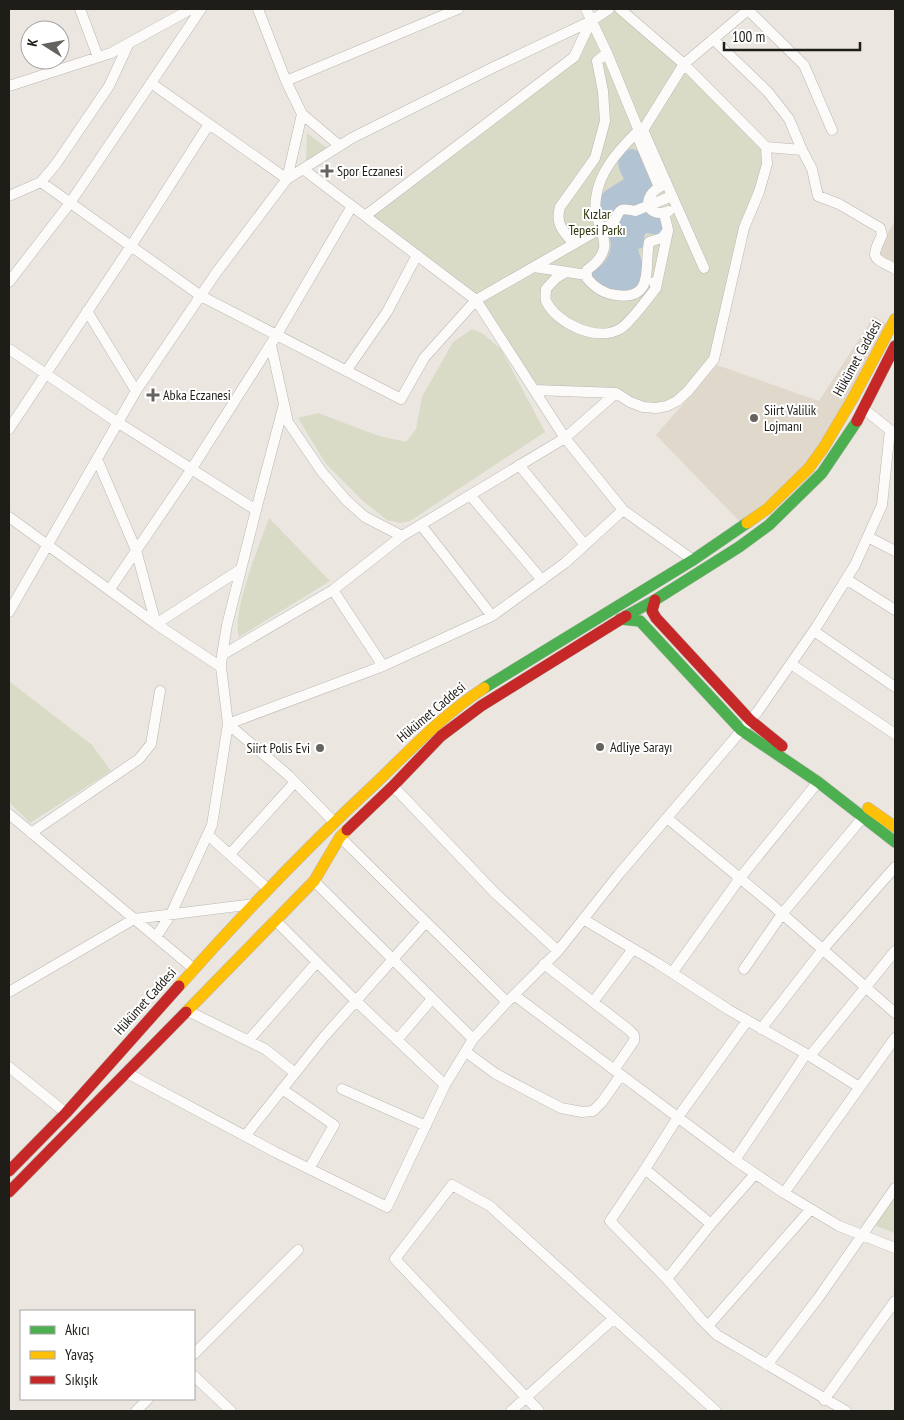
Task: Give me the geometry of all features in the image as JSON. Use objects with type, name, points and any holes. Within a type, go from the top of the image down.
[{"type":"main road","name":"Hükümet Caddesi","points":[[9,1171],[66,1113],[268,889],[334,822],[455,708],[482,689],[693,560],[767,509],[809,468],[824,447],[853,398],[895,319]]},
{"type":"main road","points":[[9,1192],[127,1074],[314,881],[340,837],[394,786],[441,736],[481,706],[739,547],[769,525],[794,502],[822,473],[839,449],[864,409],[895,346]]},
{"type":"main road","points":[[655,600],[652,611],[656,618],[750,720],[768,736],[895,827]]},
{"type":"main road","points":[[620,619],[640,621],[741,730],[818,782],[895,842]]},
{"type":"street","points":[[80,9],[98,57]]},
{"type":"street","points":[[9,86],[98,57],[128,45],[191,9]]},
{"type":"street","points":[[9,282],[70,203],[201,9]]},
{"type":"street","points":[[261,9],[286,81],[302,114],[340,146]]},
{"type":"street","points":[[286,81],[458,9]]},
{"type":"street","points":[[586,9],[607,53],[663,185],[672,196],[704,268]]},
{"type":"street","points":[[9,612],[136,391],[201,296],[287,179],[340,146],[494,67],[591,21],[609,9]]},
{"type":"street","points":[[620,9],[684,64],[766,147],[802,150]]},
{"type":"street","points":[[668,230],[662,238],[649,242],[647,250],[648,269],[644,285],[638,293],[631,296],[613,295],[604,292],[592,284],[586,277],[587,270],[596,264],[603,254],[605,245],[595,211],[596,198],[599,184],[617,151],[639,131],[684,64],[748,9],[804,64],[832,130]]},
{"type":"street","points":[[365,216],[574,58],[591,21]]},
{"type":"street","points":[[713,39],[768,92],[789,119],[812,169],[818,196],[839,204],[880,228],[882,234],[874,256],[895,269]]},
{"type":"street","points":[[9,196],[41,182],[56,164],[109,86],[128,45]]},
{"type":"street","points":[[574,244],[560,227],[557,216],[560,206],[595,158],[605,120],[604,91],[596,61],[607,53]]},
{"type":"street","points":[[151,83],[287,179]]},
{"type":"street","points":[[287,179],[302,114]]},
{"type":"street","points":[[9,429],[209,124]]},
{"type":"street","points":[[534,390],[616,393],[642,407],[656,408],[667,406],[677,401],[688,391],[714,359],[744,228],[759,192],[767,164],[766,147]]},
{"type":"street","points":[[303,169],[476,300],[565,438],[624,510],[693,560]]},
{"type":"street","points":[[41,182],[201,296],[274,340],[346,371],[401,399],[424,358],[476,300],[600,229],[614,224],[618,212],[622,209],[627,208],[635,211],[672,196]]},
{"type":"street","points":[[663,185],[649,196],[649,206],[656,213],[664,213],[677,207]]},
{"type":"street","points":[[110,589],[191,469],[274,340],[352,206]]},
{"type":"street","points":[[566,272],[556,278],[546,289],[546,300],[561,320],[588,332],[604,333],[620,329],[656,288],[668,230],[664,213]]},
{"type":"street","points":[[346,371],[387,312],[417,255]]},
{"type":"street","points":[[534,267],[587,275]]},
{"type":"street","points":[[648,269],[656,288]]},
{"type":"street","points":[[87,311],[136,391]]},
{"type":"street","points":[[274,340],[288,422],[322,472],[346,501],[364,517],[402,536]]},
{"type":"street","points":[[9,349],[118,423],[256,510]]},
{"type":"street","points":[[222,655],[333,590],[402,536],[565,438],[616,393]]},
{"type":"street","points":[[156,937],[171,914],[212,825],[228,724],[220,667],[227,625],[284,404]]},
{"type":"street","points":[[127,1074],[308,1169],[387,1207],[445,1085],[473,1039],[558,951],[619,874],[750,720],[814,631],[855,565],[882,505],[890,430],[864,409]]},
{"type":"street","points":[[97,459],[136,550],[156,624]]},
{"type":"street","points":[[519,465],[584,546]]},
{"type":"street","points":[[885,478],[895,485]]},
{"type":"street","points":[[470,495],[542,580]]},
{"type":"street","points":[[228,724],[384,666],[492,616],[565,563],[624,510]]},
{"type":"street","points":[[9,517],[156,624],[220,667]]},
{"type":"street","points":[[421,525],[492,616]]},
{"type":"street","points":[[868,536],[895,551]]},
{"type":"street","points":[[156,624],[241,569]]},
{"type":"street","points":[[846,579],[895,610]]},
{"type":"street","points":[[333,590],[384,666]]},
{"type":"street","points":[[814,631],[895,688]]},
{"type":"street","points":[[790,664],[895,734]]},
{"type":"street","points":[[31,833],[139,759],[151,744],[160,691]]},
{"type":"street","points":[[228,724],[295,782],[334,822]]},
{"type":"street","points":[[230,854],[295,782]]},
{"type":"street","points":[[672,973],[740,878],[818,782]]},
{"type":"street","points":[[394,786],[495,893],[558,951]]},
{"type":"street","points":[[9,814],[194,969]]},
{"type":"street","points":[[744,969],[782,914],[864,816]]},
{"type":"street","points":[[667,818],[740,878],[895,1013]]},
{"type":"street","points":[[208,835],[268,889]]},
{"type":"street","points":[[340,837],[426,922],[511,999],[617,1073],[735,1160],[810,1210],[839,1226],[895,1248]]},
{"type":"street","points":[[761,1029],[823,949],[895,867]]},
{"type":"street","points":[[314,881],[473,1039]]},
{"type":"street","points":[[9,992],[134,919],[254,904]]},
{"type":"street","points":[[583,919],[859,1087]]},
{"type":"street","points":[[275,920],[356,1001],[445,1085]]},
{"type":"street","points":[[245,1136],[323,1038],[426,922]]},
{"type":"street","points":[[594,1002],[633,949]]},
{"type":"street","points":[[735,1160],[808,1055],[895,951]]},
{"type":"street","points":[[249,1040],[317,962]]},
{"type":"street","points":[[466,1052],[496,1074],[561,1108],[574,1111],[593,1111],[602,1102],[634,1041],[634,1036],[594,1002],[544,964]]},
{"type":"street","points":[[397,1040],[432,999]]},
{"type":"street","points":[[188,1011],[265,1049],[295,1073]]},
{"type":"street","points":[[748,1021],[678,1117],[610,1221],[667,1279],[716,1334],[766,1366],[846,1411]]},
{"type":"street","points":[[784,1193],[895,1039]]},
{"type":"street","points":[[9,1067],[66,1113]]},
{"type":"street","points":[[342,1089],[426,1126]]},
{"type":"street","points":[[282,1090],[334,1125],[308,1169]]},
{"type":"street","points":[[645,1169],[711,1224]]},
{"type":"street","points":[[667,1279],[711,1224],[756,1174]]},
{"type":"street","points":[[540,1411],[395,1259],[452,1185],[490,1206],[716,1411]]},
{"type":"street","points":[[766,1366],[819,1297],[895,1188]]},
{"type":"street","points":[[708,1326],[810,1210]]},
{"type":"street","points":[[195,1353],[298,1250]]},
{"type":"street","points":[[824,1400],[895,1301]]},
{"type":"street","points":[[511,1411],[613,1318]]},
{"type":"street","points":[[195,1377],[231,1411]]},
{"type":"street","points":[[136,1411],[147,1400]]},
{"type":"shaded area","points":[[895,220],[895,265],[876,255]]},
{"type":"shaded area","name":"Siirt Valilik Lojmanı","points":[[874,316],[889,325],[806,466],[741,523],[656,435],[717,365],[819,401]]},
{"type":"green space","name":"Kızlar Tepesi Parkı","points":[[609,9],[620,9],[766,147],[767,164],[743,228],[714,359],[688,391],[656,408],[616,393],[534,390],[476,300],[365,216],[574,58],[591,21]]},
{"type":"green space","points":[[307,133],[327,148],[306,161]]},
{"type":"green space","points":[[472,329],[482,333],[501,349],[545,432],[410,521],[400,523],[387,520],[363,501],[326,464],[298,418],[318,413],[379,436],[406,442],[416,429],[422,397],[453,342]]},
{"type":"green space","points":[[269,518],[330,581],[239,637],[239,612],[243,596],[253,561]]},
{"type":"green space","points":[[9,681],[92,745],[111,771],[30,823],[9,802]]},
{"type":"green space","points":[[895,1195],[895,1233],[876,1226],[876,1222]]},
{"type":"water","points":[[632,149],[639,151],[656,188],[646,196],[662,215],[663,231],[659,235],[646,233],[644,236],[645,247],[638,249],[643,270],[641,282],[631,290],[619,292],[599,285],[591,278],[591,274],[605,262],[609,255],[611,244],[600,213],[600,198],[604,192],[624,179],[618,165],[619,157]]},
{"type":"traffic: fast","points":[[626,616],[739,547],[769,525],[822,473],[857,421]]},
{"type":"traffic: fast","points":[[484,688],[693,560],[747,523]]},
{"type":"traffic: fast","points":[[620,619],[640,621],[741,730],[818,782],[895,842]]},
{"type":"traffic: slow","points":[[747,523],[767,509],[809,468],[824,447],[853,398],[895,319]]},
{"type":"traffic: slow","points":[[179,986],[251,907],[326,830],[429,732],[455,709],[484,688]]},
{"type":"traffic: slow","points":[[868,808],[895,827]]},
{"type":"traffic: slow","points":[[186,1012],[314,881],[340,837],[347,830]]},
{"type":"traffic: jam","points":[[857,421],[895,346]]},
{"type":"traffic: jam","points":[[655,600],[652,611],[656,618],[750,720],[782,746]]},
{"type":"traffic: jam","points":[[347,830],[441,736],[481,706],[626,616]]},
{"type":"traffic: jam","points":[[9,1171],[66,1113],[179,986]]},
{"type":"traffic: jam","points":[[9,1192],[186,1012]]},
{"type":"place","name":"Spor Eczanesi","points":[[327,171]]},
{"type":"place","name":"Abka Eczanesi","points":[[153,395]]},
{"type":"place","name":"Siirt Valilik Lojmanı","points":[[754,418]]},
{"type":"place","name":"Adliye Sarayı","points":[[600,747]]},
{"type":"place","name":"Siirt Polis Evi","points":[[320,748]]}]
